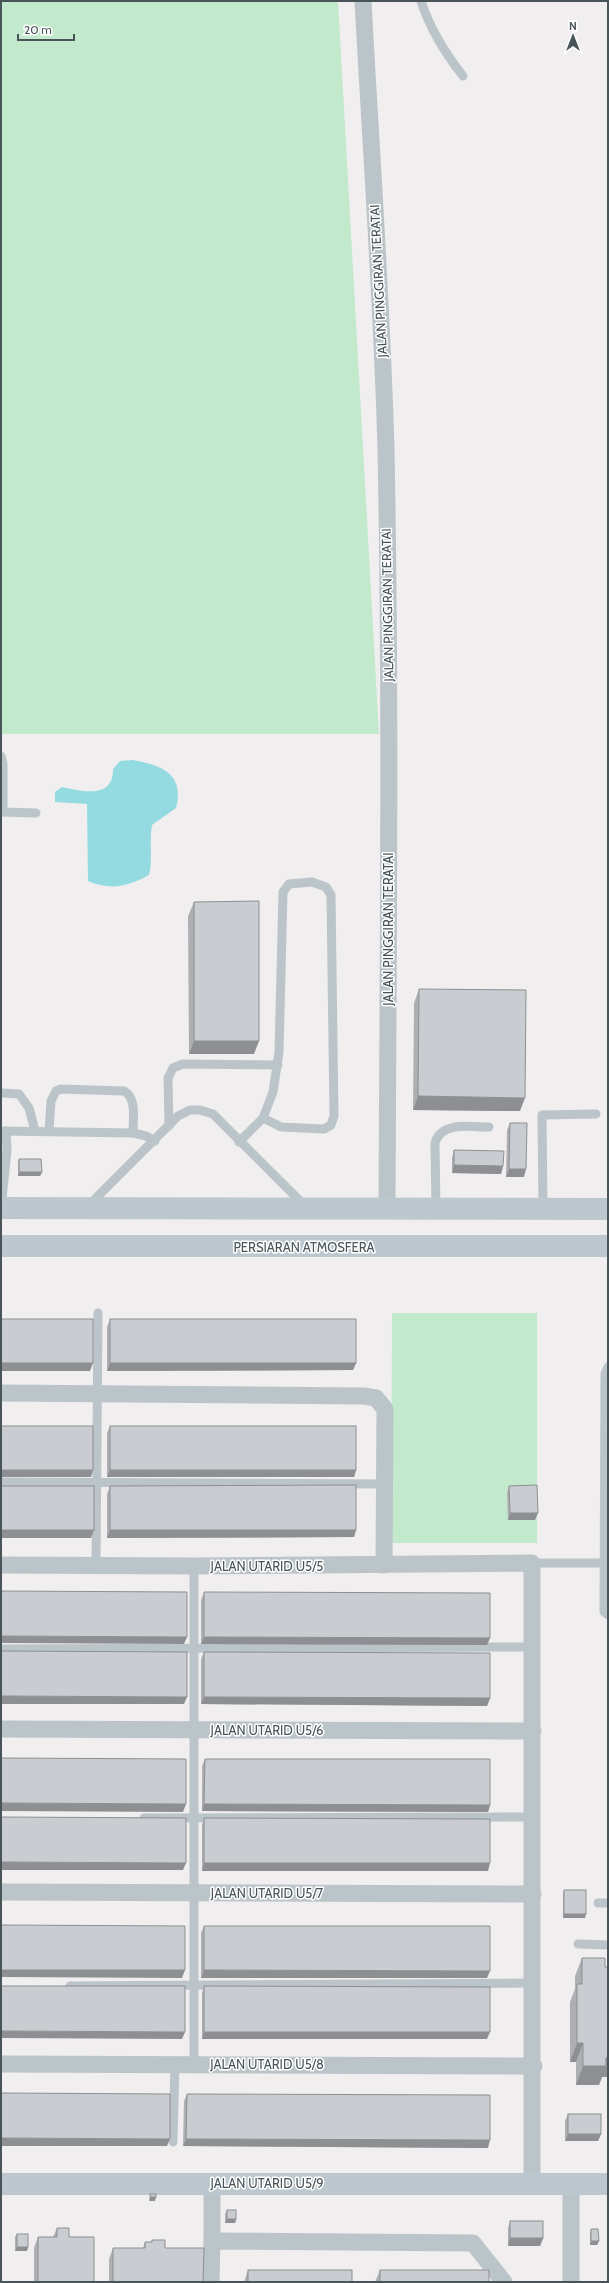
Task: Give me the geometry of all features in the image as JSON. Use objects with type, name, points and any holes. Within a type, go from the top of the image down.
[{"type":"street","name":"JALAN PINGGIRAN TERATAI","points":[[363,1],[384,374],[386,453],[388,719],[387,1209]]},
{"type":"street","points":[[1,1208],[608,1210]]},
{"type":"street","name":"PERSIARAN ATMOSFERA","points":[[2,1245],[608,1246]]},
{"type":"street","points":[[1,1394],[97,1393],[364,1396],[376,1398],[385,1409],[384,1565]]},
{"type":"street","points":[[532,1563],[534,2066],[532,2183]]},
{"type":"street","name":"JALAN UTARID U5/5","points":[[1,1565],[194,1566],[532,1563]]},
{"type":"street","name":"JALAN UTARID U5/6","points":[[1,1729],[533,1731]]},
{"type":"street","name":"JALAN UTARID U5/7","points":[[1,1892],[533,1894]]},
{"type":"street","name":"JALAN UTARID U5/8","points":[[1,2064],[534,2066]]},
{"type":"street","points":[[570,2282],[571,2183]]},
{"type":"street","name":"JALAN UTARID U5/9","points":[[1,2184],[608,2184]]},
{"type":"street","points":[[211,2282],[212,2184]]},
{"type":"street","points":[[212,2241],[473,2243],[504,2282]]},
{"type":"lane","points":[[421,1],[426,18],[445,52],[462,76]]},
{"type":"lane","points":[[1,756],[3,763],[2,812],[36,813]]},
{"type":"lane","points":[[239,1142],[263,1118],[272,1092],[278,1065],[282,892],[289,884],[312,882],[326,886],[331,895],[334,1116],[330,1125],[324,1129],[281,1127],[263,1118]]},
{"type":"lane","points":[[169,1126],[168,1078],[173,1068],[183,1064],[278,1065]]},
{"type":"lane","points":[[49,1131],[52,1101],[56,1090],[124,1090],[129,1094],[132,1100],[133,1133]]},
{"type":"lane","points":[[1,1093],[18,1094],[25,1100],[34,1131]]},
{"type":"lane","points":[[85,1208],[155,1141],[178,1116],[190,1110],[200,1110],[213,1114],[239,1142],[308,1209]]},
{"type":"lane","points":[[543,1209],[542,1114],[596,1114]]},
{"type":"lane","points":[[436,1209],[435,1143],[437,1136],[444,1130],[458,1127],[488,1127]]},
{"type":"lane","points":[[1,1208],[7,1150],[4,1131],[133,1133],[146,1136],[155,1141]]},
{"type":"lane","points":[[96,1566],[98,1313]]},
{"type":"lane","points":[[608,1367],[605,1374],[606,1563],[604,1612],[608,1615]]},
{"type":"lane","points":[[1,1482],[384,1484]]},
{"type":"lane","points":[[532,1563],[606,1563]]},
{"type":"lane","points":[[194,1566],[194,2064]]},
{"type":"lane","points":[[1,1649],[532,1647]]},
{"type":"lane","points":[[132,1818],[533,1817]]},
{"type":"lane","points":[[598,1903],[608,1903]]},
{"type":"lane","points":[[578,1944],[608,1944]]},
{"type":"lane","points":[[63,1986],[533,1983]]},
{"type":"lane","points":[[173,2142],[175,2064]]},
{"type":"green space","points":[[1,1],[338,1],[379,734],[1,734]]},
{"type":"green space","points":[[392,1313],[537,1313],[537,1543],[391,1543]]},
{"type":"water","points":[[132,760],[161,768],[174,779],[177,786],[178,796],[176,808],[152,825],[151,863],[149,875],[134,882],[120,886],[104,886],[96,884],[88,881],[87,804],[55,802],[55,792],[62,787],[87,791],[102,789],[108,785],[112,779],[113,769],[120,761]]},
{"type":"building","points":[[259,901],[259,1041],[194,1041],[194,902]]},
{"type":"building","points":[[419,989],[526,990],[525,1098],[418,1096]]},
{"type":"building","points":[[510,1123],[527,1123],[526,1169],[509,1169]]},
{"type":"building","points":[[454,1150],[504,1151],[503,1166],[454,1165]]},
{"type":"building","points":[[19,1159],[41,1159],[42,1172],[19,1172]]},
{"type":"building","points":[[1,1319],[93,1319],[93,1363],[1,1363]]},
{"type":"building","points":[[110,1319],[356,1319],[356,1363],[110,1363]]},
{"type":"building","points":[[1,1426],[93,1426],[93,1470],[1,1470]]},
{"type":"building","points":[[110,1426],[356,1426],[356,1470],[110,1470]]},
{"type":"building","points":[[356,1485],[356,1530],[110,1530],[110,1486]]},
{"type":"building","points":[[537,1485],[538,1513],[510,1513],[509,1486]]},
{"type":"building","points":[[1,1486],[94,1486],[94,1530],[1,1530]]},
{"type":"building","points":[[1,1591],[187,1592],[187,1637],[1,1636]]},
{"type":"building","points":[[204,1592],[490,1593],[490,1638],[204,1637]]},
{"type":"building","points":[[1,1651],[187,1652],[187,1697],[1,1696]]},
{"type":"building","points":[[204,1652],[490,1653],[490,1698],[204,1697]]},
{"type":"building","points":[[1,1758],[186,1759],[186,1804],[1,1803]]},
{"type":"building","points":[[205,1759],[490,1759],[490,1805],[204,1804]]},
{"type":"building","points":[[1,1817],[186,1818],[186,1863],[1,1862]]},
{"type":"building","points":[[204,1818],[490,1819],[490,1863],[204,1863]]},
{"type":"building","points":[[564,1890],[586,1890],[586,1914],[564,1914]]},
{"type":"building","points":[[1,1925],[185,1926],[185,1970],[1,1970]]},
{"type":"building","points":[[204,1926],[490,1926],[490,1971],[204,1970]]},
{"type":"building","points":[[582,1958],[605,1958],[605,1967],[608,1967],[608,2058],[606,2058],[606,2066],[583,2066],[583,2043],[577,2043],[577,1984],[582,1984]]},
{"type":"building","points":[[1,1986],[185,1986],[185,2032],[1,2031]]},
{"type":"building","points":[[204,1986],[490,1987],[490,2032],[204,2032]]},
{"type":"building","points":[[1,2093],[170,2094],[170,2139],[1,2138]]},
{"type":"building","points":[[187,2094],[490,2095],[490,2140],[186,2139]]},
{"type":"building","points":[[568,2114],[601,2114],[601,2134],[568,2134]]},
{"type":"building","points":[[150,2194],[156,2194],[156,2197],[150,2197]]},
{"type":"building","points":[[227,2210],[236,2210],[236,2219],[227,2219]]},
{"type":"building","points":[[510,2221],[543,2221],[543,2238],[510,2238]]},
{"type":"building","points":[[57,2228],[69,2228],[69,2237],[94,2237],[94,2282],[38,2282],[38,2237],[57,2237]]},
{"type":"building","points":[[591,2229],[598,2229],[599,2241],[591,2241]]},
{"type":"building","points":[[17,2234],[28,2234],[28,2247],[17,2247]]},
{"type":"building","points":[[152,2240],[165,2240],[165,2248],[204,2248],[203,2282],[113,2282],[113,2248],[145,2248],[145,2242],[152,2242]]},
{"type":"building","points":[[248,2270],[352,2270],[352,2282],[248,2282]]},
{"type":"building","points":[[380,2270],[489,2270],[489,2282],[380,2282]]}]
